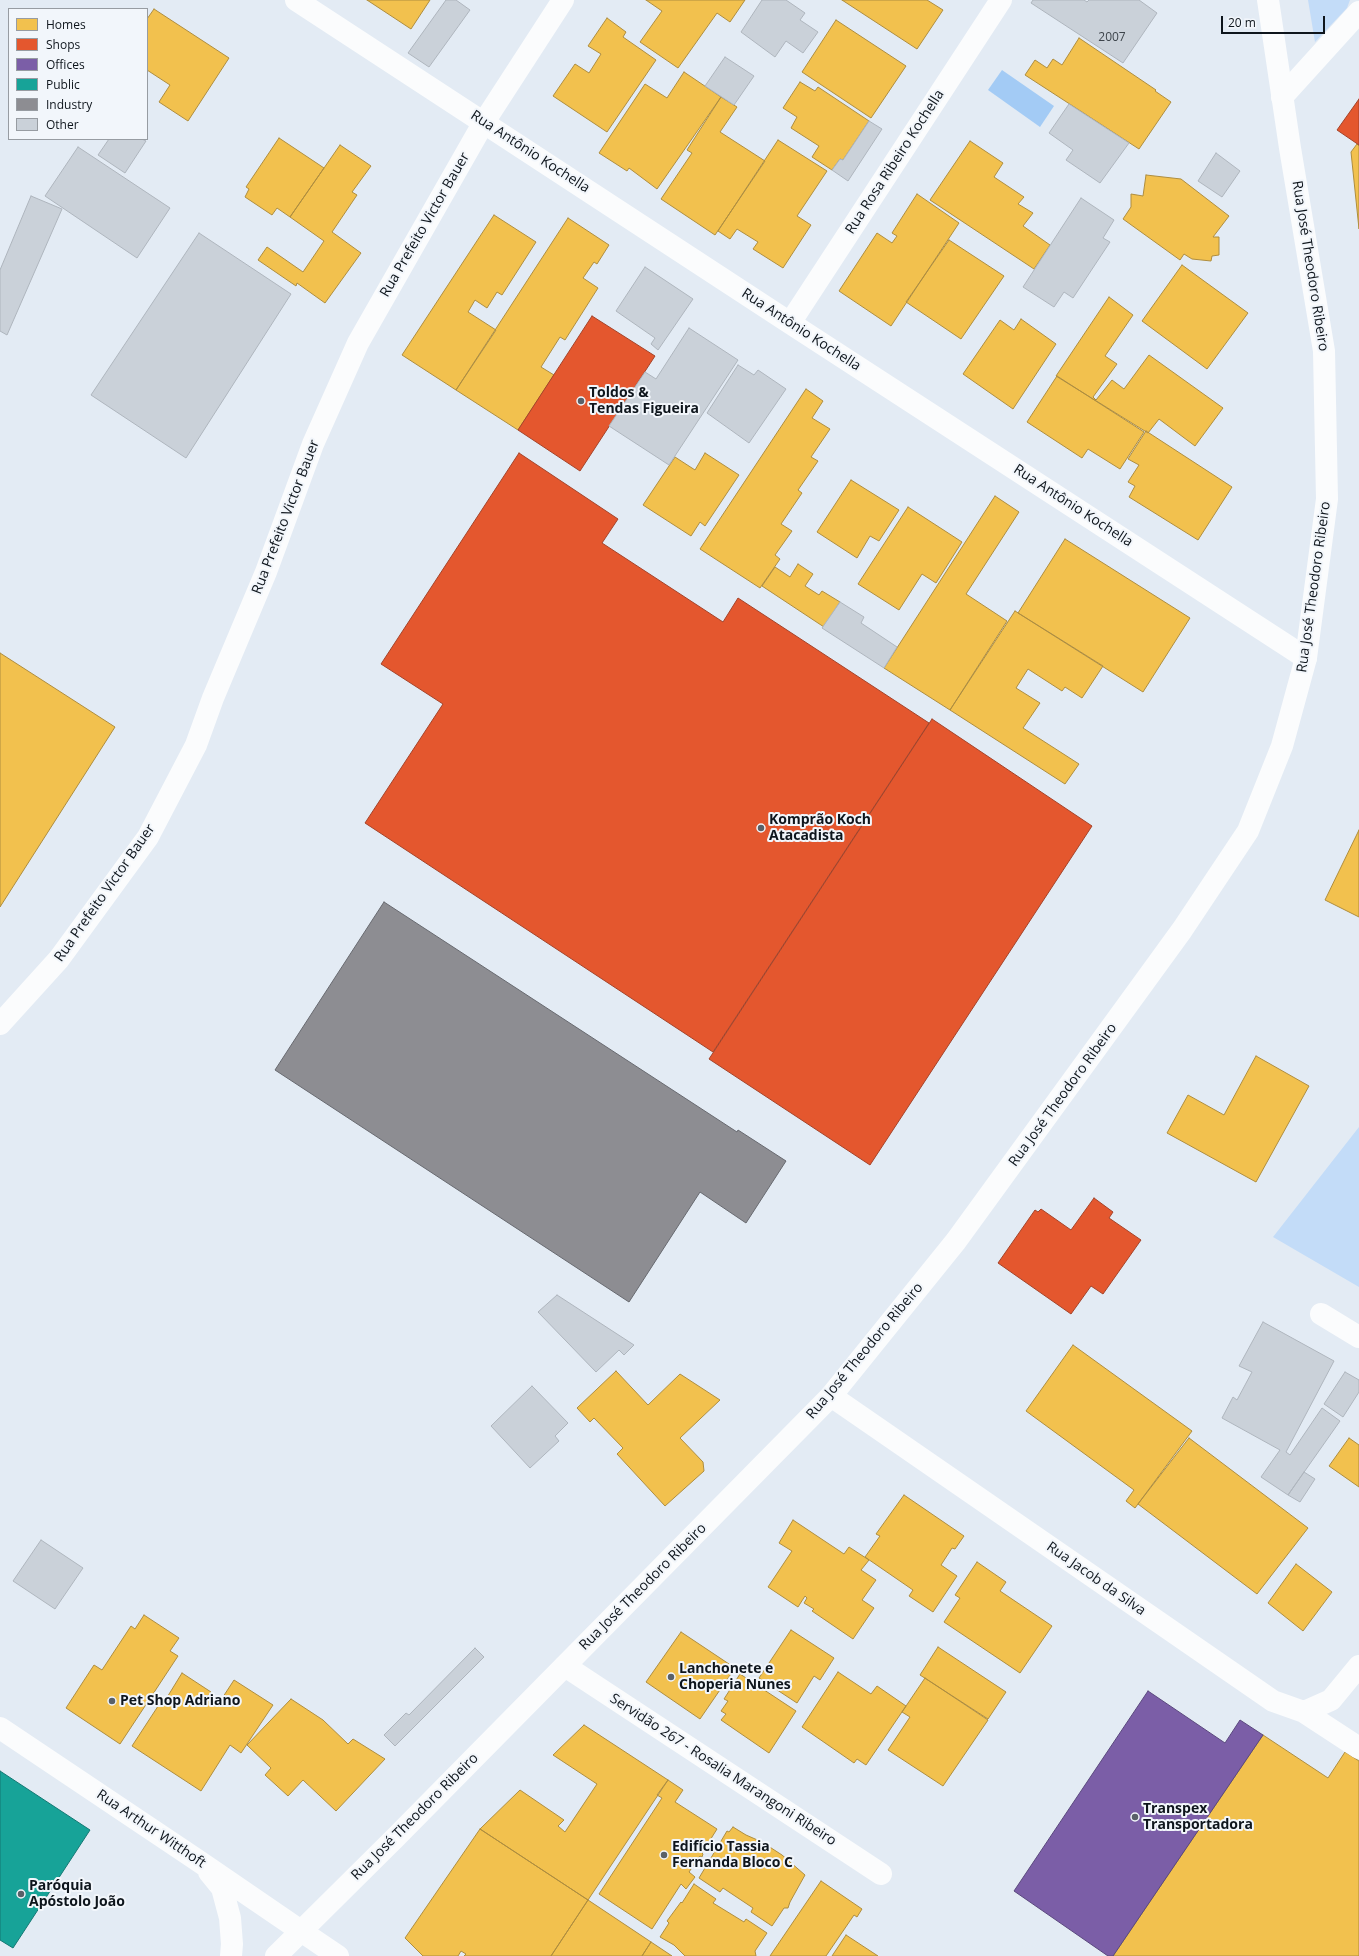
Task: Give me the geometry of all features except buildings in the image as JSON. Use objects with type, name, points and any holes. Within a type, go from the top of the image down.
[{"type":"main road","name":"Rua Antônio Kochella","points":[[296,0],[1306,658]]},
{"type":"main road","name":"Rua Prefeito Victor Bauer","points":[[0,1024],[59,959],[151,830],[196,745],[213,698],[266,572],[313,444],[358,343],[484,122],[563,0]]},
{"type":"main road","name":"Rua Rosa Ribeiro Kochella","points":[[790,323],[1001,0]]},
{"type":"main road","name":"Rua José Theodoro Ribeiro","points":[[276,1956],[831,1396],[956,1241],[1182,930],[1248,831],[1282,746],[1306,658],[1327,499],[1324,351],[1282,97],[1268,0]]},
{"type":"main road","points":[[1282,97],[1359,12]]},
{"type":"main road","points":[[1321,1314],[1359,1337]]},
{"type":"main road","name":"Rua Jacob da Silva","points":[[831,1396],[1273,1701],[1304,1712],[1359,1748]]},
{"type":"main road","name":"Servidão 267 - Rosalia Marangoni Ribeiro","points":[[565,1666],[881,1874]]},
{"type":"main road","points":[[1304,1712],[1331,1700],[1359,1666]]},
{"type":"main road","name":"Rua Arthur Witthoft","points":[[0,1728],[338,1956]]},
{"type":"main road","points":[[200,1862],[222,1888],[230,1918],[232,1944],[231,1956]]},
{"type":"shaded area","points":[[1308,0],[1350,0],[1347,8],[1315,42]]},
{"type":"shaded area","points":[[1002,70],[1054,106],[1040,127],[988,90]]},
{"type":"shaded area","points":[[1359,1127],[1359,1287],[1273,1237]]},
{"type":"place","name":"Toldos & Tendas Figueira","points":[[581,401]]},
{"type":"place","name":"Komprão Koch Atacadista","points":[[761,828]]},
{"type":"place","name":"Lanchonete e Choperia Nunes","points":[[671,1677]]},
{"type":"place","name":"Pet Shop Adriano","points":[[112,1701]]},
{"type":"place","name":"Transpex Transportadora","points":[[1135,1817]]},
{"type":"place","name":"Edifício Tassia Fernanda Bloco C","points":[[664,1855]]},
{"type":"place","name":"Paróquia Apóstolo João","points":[[21,1894]]}]
